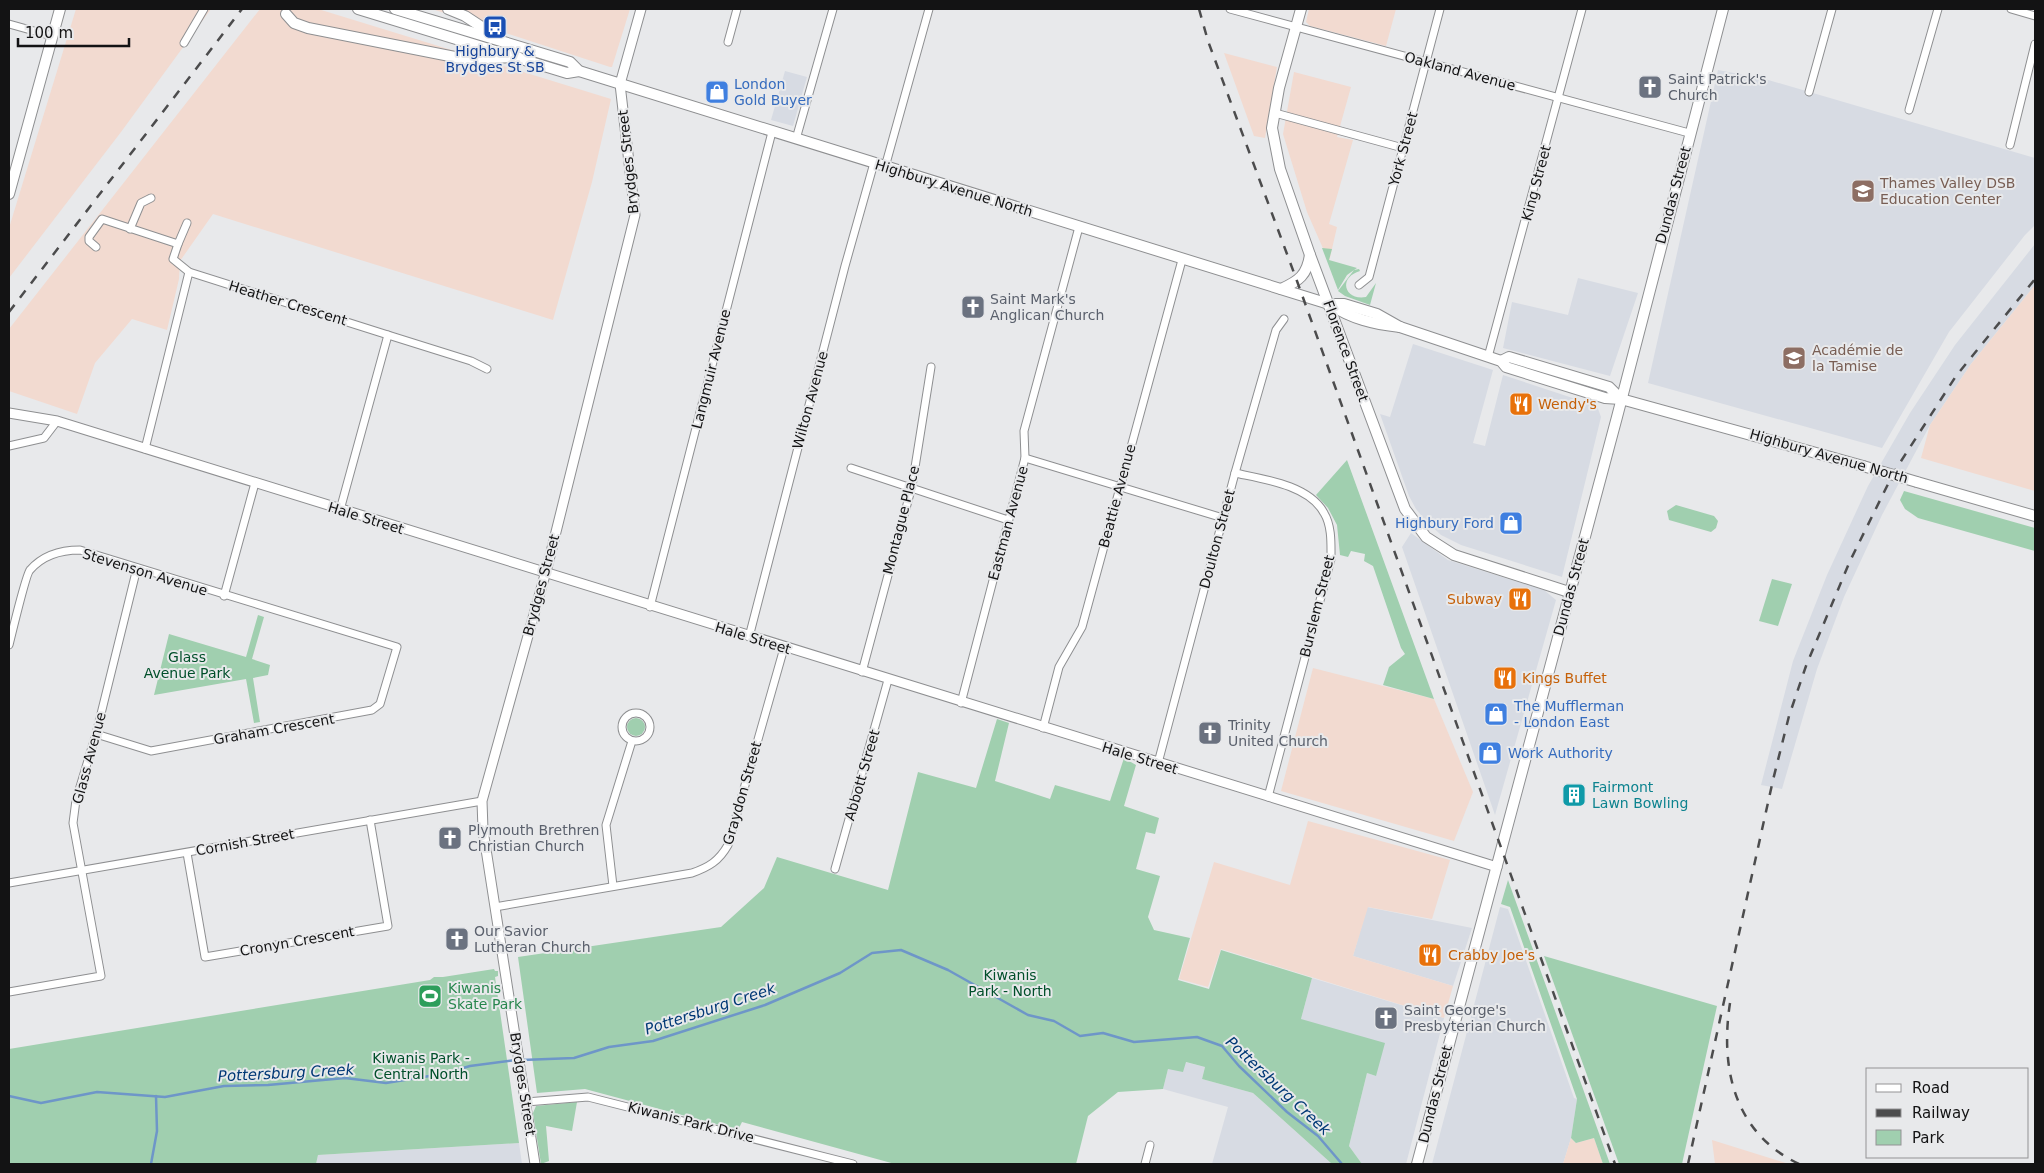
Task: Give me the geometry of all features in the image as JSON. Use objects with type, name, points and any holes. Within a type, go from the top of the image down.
[{"type":"main road","points":[[9,194],[60,9]]},
{"type":"main road","name":"Highbury Avenue North","points":[[358,9],[567,73],[579,71],[1182,260],[1329,304],[1348,316],[1375,324],[1400,327],[1501,361],[1506,367],[1513,370],[1606,398],[1622,399],[2035,516]]},
{"type":"main road","name":"Highbury Avenue North","points":[[395,9],[570,62],[579,71]]},
{"type":"main road","points":[[448,9],[465,16],[503,41]]},
{"type":"main road","name":"Florence Street","points":[[1301,9],[1279,88],[1272,128],[1280,169],[1310,255],[1405,509],[1426,537],[1454,555],[1569,592]]},
{"type":"main road","name":"Dundas Street","points":[[1417,1164],[1622,399],[1723,9]]},
{"type":"main road","points":[[286,11],[294,23],[308,28],[465,59],[518,57]]},
{"type":"main road","points":[[1281,289],[1303,277],[1310,255]]},
{"type":"street","points":[[184,43],[204,9]]},
{"type":"street","name":"Brydges Street","points":[[535,1164],[523,1074],[495,907],[484,830],[482,801],[545,574],[636,215],[620,84],[641,9]]},
{"type":"street","points":[[728,42],[737,9]]},
{"type":"street","points":[[796,139],[833,9]]},
{"type":"street","points":[[885,167],[929,9]]},
{"type":"street","name":"Oakland Avenue","points":[[1230,9],[1690,133]]},
{"type":"street","name":"York Street","points":[[1360,285],[1370,277],[1440,9]]},
{"type":"street","name":"King Street","points":[[1488,357],[1582,9]]},
{"type":"street","points":[[1809,92],[1832,9]]},
{"type":"street","points":[[1909,110],[1938,9]]},
{"type":"street","points":[[2011,9],[2035,16]]},
{"type":"street","points":[[9,24],[52,36]]},
{"type":"street","points":[[2010,144],[2035,44]]},
{"type":"street","points":[[1275,113],[1403,148]]},
{"type":"street","name":"Langmuir Avenue","points":[[650,606],[772,132]]},
{"type":"street","name":"Wilton Avenue","points":[[749,637],[844,266],[874,163]]},
{"type":"street","points":[[130,229],[141,202],[152,198]]},
{"type":"street","points":[[96,248],[89,241],[89,237],[102,219],[178,244]]},
{"type":"street","points":[[146,449],[188,272],[172,259],[187,223]]},
{"type":"street","name":"Eastman Avenue","points":[[961,702],[1025,458],[1024,431],[1079,227]]},
{"type":"street","name":"Beattie Avenue","points":[[1043,728],[1059,667],[1082,627],[1182,260]]},
{"type":"street","name":"Heather Crescent","points":[[188,272],[388,335],[487,369]]},
{"type":"street","name":"Doulton Street","points":[[1158,763],[1235,473],[1276,330],[1284,318]]},
{"type":"street","points":[[340,510],[388,335]]},
{"type":"street","name":"Montague Place","points":[[862,672],[912,486],[930,367]]},
{"type":"street","name":"Hale Street","points":[[9,413],[57,421],[1497,868]]},
{"type":"street","points":[[9,446],[44,438],[57,421]]},
{"type":"street","points":[[1025,458],[1223,518]]},
{"type":"street","points":[[851,468],[912,486],[1008,520]]},
{"type":"street","name":"Burslem Street","points":[[1235,473],[1292,489],[1311,498],[1324,513],[1331,537],[1331,559],[1268,797]]},
{"type":"street","name":"Stevenson Avenue","points":[[224,596],[255,484]]},
{"type":"street","name":"Stevenson Avenue","points":[[9,644],[29,570],[47,557],[63,550],[80,550],[224,596],[383,643]]},
{"type":"street","name":"Glass Avenue","points":[[9,992],[101,976],[80,870],[73,823],[76,800],[96,734],[137,568]]},
{"type":"street","name":"Graham Crescent","points":[[96,734],[151,751],[372,710],[380,704],[396,647],[383,643]]},
{"type":"street","name":"Graydon Street","points":[[495,907],[692,873],[709,867],[721,858],[728,845],[784,648]]},
{"type":"street","name":"Abbott Street","points":[[835,869],[888,680]]},
{"type":"street","points":[[613,886],[606,825],[632,740]]},
{"type":"street","name":"Cornish Street","points":[[9,883],[482,801]]},
{"type":"street","name":"Cronyn Crescent","points":[[187,853],[205,957],[388,926],[370,820]]},
{"type":"street","name":"Kiwanis Park Drive","points":[[526,1102],[569,1097],[600,1099],[854,1164]]},
{"type":"street","points":[[1145,1164],[1150,1145]]},
{"type":"shaded area","points":[[76,9],[211,9],[121,132],[9,278],[9,228]]},
{"type":"shaded area","points":[[260,9],[318,9],[611,99],[592,182],[553,320],[213,214],[180,261],[179,279],[167,330],[132,319],[95,363],[77,414],[9,391],[9,329]]},
{"type":"shaded area","points":[[432,9],[630,9],[612,67],[610,67]]},
{"type":"shaded area","points":[[1309,9],[1396,9],[1386,46],[1310,26],[1306,22]]},
{"type":"shaded area","points":[[1224,53],[1277,67],[1265,138],[1254,136]]},
{"type":"shaded area","name":"Thames Valley DSB Education Center","points":[[1718,70],[1765,79],[2035,158],[2035,225],[2025,235],[1949,332],[1882,448],[1648,383]]},
{"type":"shaded area","points":[[785,71],[807,77],[793,126],[771,120]]},
{"type":"shaded area","points":[[1294,72],[1351,87],[1337,137],[1353,140],[1329,224],[1337,227],[1329,262],[1307,212],[1283,134]]},
{"type":"shaded area","points":[[2035,244],[2035,285],[1971,364],[1930,425],[1882,515],[1844,597],[1817,669],[1782,789],[1761,785],[1793,661],[1827,575],[1868,486],[1910,413],[1955,345]]},
{"type":"shaded area","points":[[1578,278],[1638,293],[1610,376],[1503,348],[1512,302],[1568,315]]},
{"type":"shaded area","points":[[2035,285],[2035,491],[1921,458],[1930,425],[1971,364]]},
{"type":"shaded area","points":[[1413,344],[1493,370],[1473,443],[1485,446],[1503,375],[1597,406],[1601,417],[1562,577],[1461,545],[1441,535],[1416,509],[1409,496],[1380,414],[1390,417]]},
{"type":"shaded area","points":[[1411,533],[1448,560],[1544,590],[1556,600],[1495,815],[1402,547]]},
{"type":"shaded area","points":[[1313,668],[1434,699],[1473,792],[1454,841],[1281,791]]},
{"type":"shaded area","points":[[1308,821],[1450,860],[1432,919],[1368,907],[1353,956],[1453,986],[1444,1018],[1221,949],[1208,987],[1179,979],[1214,862],[1290,885]]},
{"type":"shaded area","points":[[1367,907],[1472,928],[1453,986],[1353,956]]},
{"type":"shaded area","points":[[1500,907],[1508,909],[1574,1098],[1577,1099],[1571,1138],[1563,1164],[1432,1164]]},
{"type":"shaded area","points":[[1312,978],[1444,1018],[1406,1164],[1362,1164],[1349,1146],[1367,1073],[1376,1076],[1301,1019]]},
{"type":"shaded area","points":[[1185,1062],[1205,1067],[1202,1079],[1253,1093],[1332,1164],[1212,1164],[1228,1107],[1163,1089],[1168,1069]]},
{"type":"shaded area","points":[[1571,1138],[1576,1143],[1594,1138],[1603,1164],[1563,1164]]},
{"type":"shaded area","points":[[1712,1140],[1789,1164],[1715,1164]]},
{"type":"shaded area","points":[[519,1143],[522,1164],[316,1164],[318,1155]]},
{"type":"green space","points":[[1322,248],[1332,249],[1329,260],[1357,268],[1347,275],[1338,290]]},
{"type":"green space","points":[[1359,269],[1360,271],[1348,279],[1346,288],[1353,296],[1366,297],[1376,283],[1370,305],[1345,296],[1338,291],[1354,270]]},
{"type":"green space","points":[[1347,460],[1434,699],[1383,685],[1389,667],[1405,654],[1401,648],[1373,566],[1364,561],[1365,554],[1351,551],[1348,557],[1340,555],[1337,525],[1328,508],[1316,495]]},
{"type":"green space","points":[[1904,491],[2035,528],[2035,551],[1918,518],[1905,509],[1900,500]]},
{"type":"green space","points":[[1676,505],[1714,516],[1718,521],[1716,528],[1711,532],[1669,520],[1667,511]]},
{"type":"green space","points":[[1772,579],[1792,584],[1778,626],[1759,621]]},
{"type":"green space","name":"Glass Avenue Park","points":[[258,615],[264,617],[252,659],[270,665],[268,675],[253,678],[260,722],[254,723],[246,679],[154,695],[169,634],[246,657]]},
{"type":"green space","points":[[632,718],[640,718],[645,723],[643,734],[632,736],[627,731],[627,723]]},
{"type":"green space","name":"Kiwanis Park - North","points":[[997,719],[1009,723],[995,781],[1050,799],[1055,785],[1110,801],[1124,758],[1136,765],[1124,806],[1159,818],[1155,834],[1146,832],[1136,869],[1160,876],[1148,917],[1154,930],[1190,938],[1178,980],[1209,989],[1221,950],[1312,978],[1301,1019],[1385,1043],[1376,1076],[1367,1073],[1349,1146],[1362,1164],[1332,1164],[1253,1093],[1202,1079],[1205,1067],[1186,1062],[1183,1072],[1168,1069],[1163,1089],[1118,1092],[1088,1116],[1076,1164],[895,1164],[742,1122],[738,1130],[585,1089],[537,1093],[518,957],[721,927],[764,888],[777,857],[888,890],[918,772],[976,788]]},
{"type":"green space","points":[[1508,880],[1610,1164],[1603,1164],[1594,1138],[1576,1143],[1571,1138],[1577,1099],[1510,907],[1501,904]]},
{"type":"green space","points":[[1544,956],[1717,1006],[1682,1164],[1619,1164]]},
{"type":"green space","name":"Kiwanis Park - Central North","points":[[494,969],[498,971],[498,976],[495,977],[519,1143],[318,1155],[316,1164],[9,1164],[9,1049],[430,980],[434,977]]},
{"type":"green space","points":[[577,1102],[572,1131],[546,1126],[549,1161],[541,1164],[533,1113],[536,1106]]},
{"type":"waterway","name":"Pottersburg Creek","points":[[522,1060],[574,1058],[609,1047],[653,1041],[765,1005],[840,973],[872,953],[901,950],[948,970],[1028,1015],[1054,1021],[1080,1036],[1103,1033],[1134,1042],[1197,1037],[1222,1046],[1239,1066],[1287,1112],[1318,1136],[1342,1164]]},
{"type":"waterway","name":"Pottersburg Creek","points":[[9,1096],[41,1103],[97,1092],[165,1097],[224,1086],[268,1085],[345,1078],[386,1083],[442,1074],[470,1066],[516,1060]]},
{"type":"waterway","points":[[151,1164],[157,1131],[156,1096]]},
{"type":"railway","points":[[9,312],[242,9]]},
{"type":"railway","points":[[1199,9],[1208,41],[1297,281],[1615,1164]]},
{"type":"railway","points":[[1688,1164],[1773,780],[1789,716],[1806,666],[1850,561],[1894,472],[1956,376],[2035,279]]},
{"type":"railway","points":[[1730,1003],[1727,1051],[1730,1074],[1736,1096],[1746,1117],[1759,1135],[1777,1151],[1799,1164]]},
{"type":"place","name":"Highbury & Brydges St SB","points":[[495,27]]},
{"type":"place","name":"Saint Patrick's Church","points":[[1650,87]]},
{"type":"place","name":"London Gold Buyer","points":[[717,92]]},
{"type":"place","name":"Thames Valley DSB Education Center","points":[[1863,191]]},
{"type":"place","name":"Saint Mark's Anglican Church","points":[[973,307]]},
{"type":"place","name":"Académie de la Tamise","points":[[1794,358]]},
{"type":"place","name":"Wendy's","points":[[1521,404]]},
{"type":"place","name":"Highbury Ford","points":[[1511,523]]},
{"type":"place","name":"Subway","points":[[1520,599]]},
{"type":"place","name":"Kings Buffet","points":[[1505,678]]},
{"type":"place","name":"The Mufflerman - London East","points":[[1496,714]]},
{"type":"place","name":"Trinity United Church","points":[[1210,733]]},
{"type":"place","name":"Work Authority","points":[[1490,753]]},
{"type":"place","name":"Fairmont Lawn Bowling","points":[[1574,795]]},
{"type":"place","name":"Plymouth Brethren Christian Church","points":[[450,838]]},
{"type":"place","name":"Our Savior Lutheran Church","points":[[457,939]]},
{"type":"place","name":"Crabby Joe's","points":[[1430,955]]},
{"type":"place","name":"Kiwanis Skate Park","points":[[430,996]]},
{"type":"place","name":"Saint George's Presbyterian Church","points":[[1386,1018]]}]
